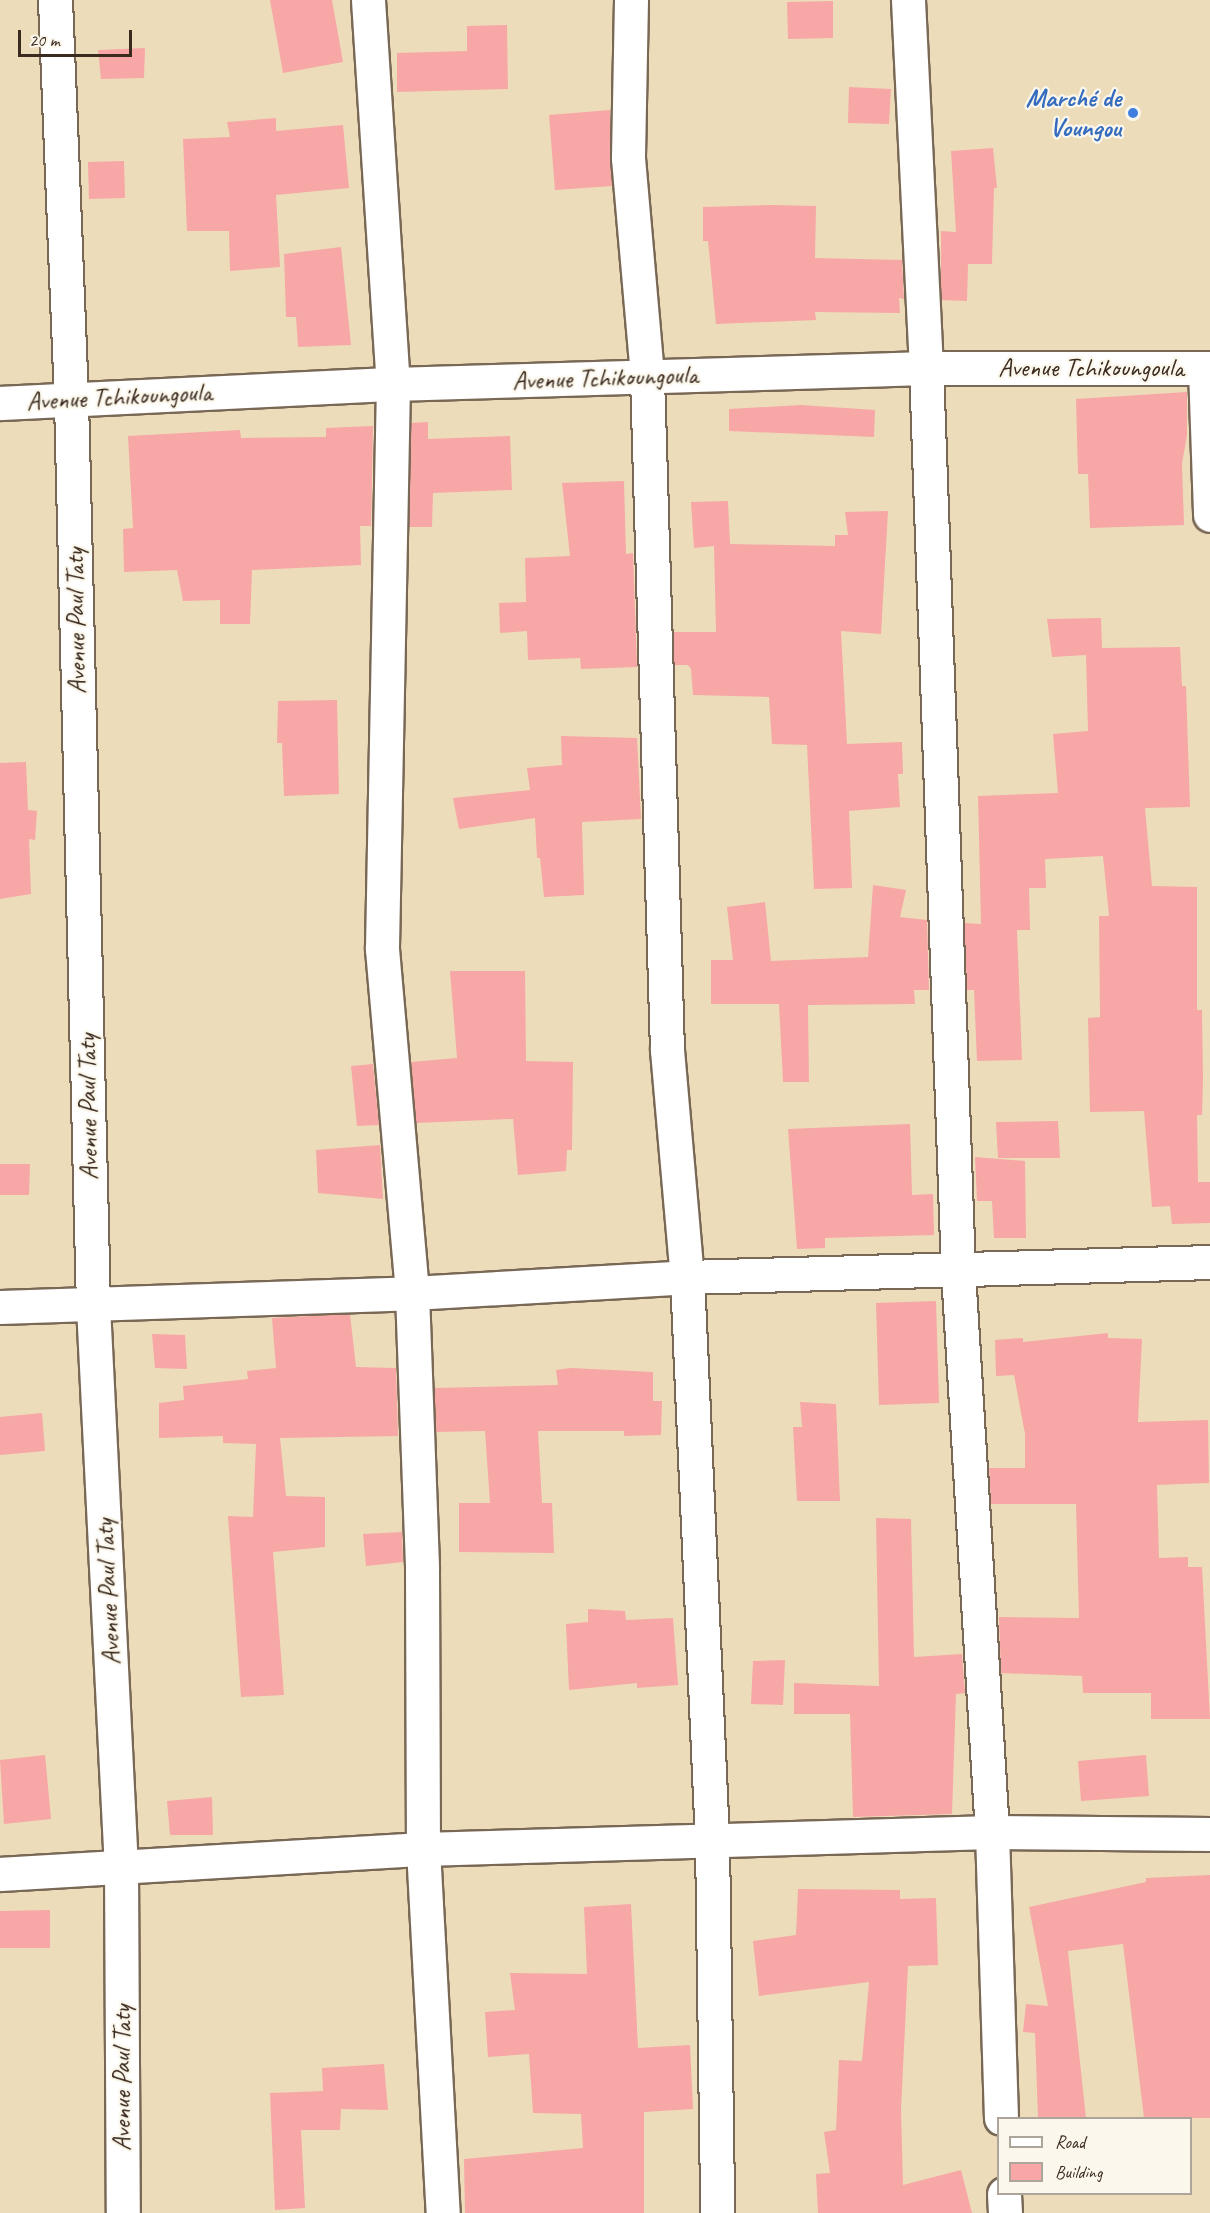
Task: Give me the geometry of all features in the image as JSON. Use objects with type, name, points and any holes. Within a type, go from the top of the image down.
[{"type":"street","name":"Avenue Paul Taty","points":[[55,0],[71,400],[93,1306],[122,1868],[123,2213]]},
{"type":"street","points":[[368,0],[393,384],[382,949],[412,1293],[422,1569],[423,1849],[443,2213]]},
{"type":"street","points":[[631,0],[628,169],[648,377],[667,1050],[687,1277],[712,1840],[717,2213]]},
{"type":"street","points":[[908,0],[926,368],[958,1272],[992,1832],[1002,2117]]},
{"type":"street","name":"Avenue Tchikoungoula","points":[[0,403],[393,384],[926,368],[1207,369]]},
{"type":"street","points":[[1207,369],[1210,515]]},
{"type":"street","points":[[0,1307],[93,1306],[412,1293],[687,1277],[958,1272],[1210,1262]]},
{"type":"street","points":[[0,1874],[423,1849],[992,1832],[1210,1834]]},
{"type":"street","points":[[1004,2195],[1005,2213]]},
{"type":"building","points":[[270,0],[332,0],[343,62],[283,73]]},
{"type":"building","points":[[833,1],[833,38],[788,39],[787,2]]},
{"type":"building","points":[[507,25],[508,89],[397,92],[397,53],[467,51],[467,26]]},
{"type":"building","points":[[145,48],[144,78],[101,79],[98,50]]},
{"type":"building","points":[[849,87],[891,89],[889,124],[848,123]]},
{"type":"building","points":[[610,110],[612,186],[555,190],[549,115]]},
{"type":"building","points":[[276,118],[276,131],[343,125],[349,188],[276,195],[280,267],[230,271],[229,231],[187,231],[183,139],[230,137],[227,122]]},
{"type":"building","points":[[993,148],[997,188],[994,188],[992,264],[968,264],[967,301],[941,300],[941,231],[956,232],[951,151]]},
{"type":"building","points":[[124,161],[125,198],[89,199],[88,162]]},
{"type":"building","points":[[816,206],[815,258],[902,260],[904,299],[899,298],[900,313],[815,312],[816,320],[716,324],[708,241],[703,241],[703,207]]},
{"type":"building","points":[[341,247],[351,345],[298,347],[296,317],[286,317],[284,254]]},
{"type":"building","points":[[1187,392],[1187,435],[1182,464],[1184,525],[1090,528],[1088,474],[1078,474],[1076,399]]},
{"type":"building","points":[[801,405],[875,410],[874,437],[729,431],[729,409]]},
{"type":"building","points":[[428,422],[428,439],[510,436],[512,490],[433,493],[432,527],[409,527],[411,423]]},
{"type":"building","points":[[373,426],[371,526],[360,526],[361,565],[252,570],[250,624],[220,624],[220,600],[183,601],[177,570],[124,572],[123,529],[133,528],[128,436],[240,430],[241,438],[326,437],[326,428]]},
{"type":"building","points":[[624,481],[626,554],[633,553],[637,667],[581,669],[580,658],[528,660],[527,631],[500,633],[499,603],[526,602],[525,558],[570,556],[562,483]]},
{"type":"building","points":[[728,501],[730,544],[835,546],[835,535],[848,535],[845,512],[888,511],[881,634],[841,631],[847,744],[902,742],[903,774],[898,774],[900,807],[849,811],[852,888],[814,889],[807,745],[772,744],[769,697],[693,695],[691,669],[688,665],[674,665],[673,632],[716,632],[714,546],[694,548],[691,502]]},
{"type":"building","points":[[1101,618],[1102,648],[1180,647],[1182,686],[1186,686],[1190,807],[1145,808],[1152,886],[1197,887],[1197,1010],[1202,1010],[1203,1080],[1202,1115],[1197,1115],[1198,1182],[1210,1182],[1210,1223],[1172,1224],[1170,1206],[1152,1207],[1144,1111],[1090,1112],[1088,1018],[1100,1017],[1099,916],[1109,916],[1103,856],[1045,859],[1046,888],[1029,888],[1030,930],[1017,930],[1022,1060],[977,1061],[974,990],[967,990],[964,923],[981,924],[978,796],[1058,793],[1053,734],[1088,731],[1086,655],[1052,657],[1047,619]]},
{"type":"building","points":[[337,700],[339,794],[284,796],[282,743],[277,743],[278,701]]},
{"type":"building","points":[[561,736],[637,738],[641,819],[582,822],[584,895],[544,897],[540,858],[537,858],[535,818],[459,829],[453,798],[530,790],[527,768],[562,765]]},
{"type":"building","points":[[26,762],[28,810],[37,811],[35,840],[29,839],[31,894],[0,899],[0,763]]},
{"type":"building","points":[[873,885],[906,890],[900,917],[927,920],[929,990],[914,990],[915,1004],[808,1005],[809,1082],[783,1082],[779,1004],[711,1004],[711,960],[733,960],[727,907],[765,902],[771,961],[868,957]]},
{"type":"building","points":[[450,971],[525,971],[526,1061],[573,1062],[572,1150],[567,1150],[566,1171],[518,1175],[513,1119],[416,1123],[411,1062],[457,1058]]},
{"type":"building","points":[[373,1064],[379,1125],[357,1126],[351,1066]]},
{"type":"building","points":[[1058,1121],[1060,1158],[998,1158],[996,1122]]},
{"type":"building","points":[[910,1124],[912,1195],[933,1194],[934,1235],[825,1238],[825,1248],[797,1249],[788,1129]]},
{"type":"building","points":[[380,1145],[383,1199],[318,1193],[316,1150]]},
{"type":"building","points":[[975,1157],[1025,1161],[1026,1238],[994,1238],[992,1201],[977,1201]]},
{"type":"building","points":[[0,1164],[30,1164],[29,1195],[0,1195]]},
{"type":"building","points":[[936,1301],[939,1403],[879,1405],[876,1303]]},
{"type":"building","points":[[350,1314],[356,1367],[396,1368],[398,1436],[280,1438],[286,1496],[325,1497],[325,1547],[273,1552],[284,1695],[241,1697],[228,1516],[253,1517],[256,1444],[223,1443],[223,1436],[159,1438],[159,1403],[184,1400],[183,1386],[248,1379],[247,1371],[276,1368],[272,1318]]},
{"type":"building","points":[[1108,1333],[1108,1338],[1142,1339],[1138,1422],[1208,1420],[1209,1483],[1157,1485],[1159,1558],[1188,1557],[1188,1567],[1202,1567],[1210,1719],[1151,1719],[1151,1693],[1083,1693],[1082,1676],[1001,1673],[999,1617],[1079,1618],[1076,1504],[991,1504],[989,1468],[1025,1468],[1025,1434],[1014,1375],[996,1376],[995,1340],[1023,1338],[1023,1342]]},
{"type":"building","points":[[152,1334],[185,1335],[187,1369],[155,1368]]},
{"type":"building","points":[[571,1368],[653,1372],[653,1401],[662,1401],[661,1435],[624,1436],[624,1431],[538,1431],[542,1503],[552,1503],[554,1553],[459,1552],[459,1503],[490,1503],[485,1431],[436,1432],[434,1388],[558,1385],[556,1370]]},
{"type":"building","points":[[800,1402],[836,1404],[840,1501],[797,1501],[793,1427],[802,1427]]},
{"type":"building","points":[[42,1413],[45,1451],[0,1455],[0,1417]]},
{"type":"building","points":[[876,1518],[911,1519],[914,1657],[962,1654],[965,1693],[956,1694],[952,1814],[853,1817],[850,1714],[794,1714],[794,1683],[879,1686]]},
{"type":"building","points":[[402,1532],[403,1562],[366,1566],[363,1534]]},
{"type":"building","points":[[588,1609],[625,1611],[626,1620],[673,1618],[678,1685],[637,1688],[637,1683],[569,1690],[566,1624],[588,1622]]},
{"type":"building","points":[[785,1660],[783,1705],[751,1704],[753,1661]]},
{"type":"building","points":[[45,1755],[51,1819],[4,1824],[0,1760]]},
{"type":"building","points":[[1146,1755],[1149,1796],[1081,1801],[1078,1761]]},
{"type":"building","points":[[212,1797],[213,1835],[170,1835],[167,1801]]},
{"type":"building","points":[[1210,1875],[1210,2118],[1144,2117],[1123,1944],[1068,1951],[1086,2117],[1038,2117],[1035,2033],[1023,2032],[1026,2004],[1048,2006],[1029,1907],[1146,1882],[1146,1878]]},
{"type":"building","points":[[798,1889],[900,1890],[900,1899],[936,1898],[938,1965],[908,1966],[901,2109],[903,2185],[961,2170],[972,2213],[818,2213],[816,2174],[830,2173],[824,2132],[836,2130],[839,2060],[862,2061],[869,1982],[759,1996],[753,1941],[796,1935]]},
{"type":"building","points":[[631,1904],[638,2048],[690,2045],[693,2109],[644,2112],[644,2213],[465,2213],[464,2159],[583,2148],[581,2114],[533,2113],[529,2054],[488,2057],[485,2012],[515,2010],[510,1973],[587,1974],[584,1907]]},
{"type":"building","points":[[50,1910],[50,1948],[0,1948],[0,1911]]},
{"type":"building","points":[[384,2064],[388,2110],[341,2109],[340,2130],[301,2130],[305,2208],[275,2210],[270,2093],[323,2091],[322,2068]]},
{"type":"place","name":"Marché de Voungou","points":[[1133,113]]}]
